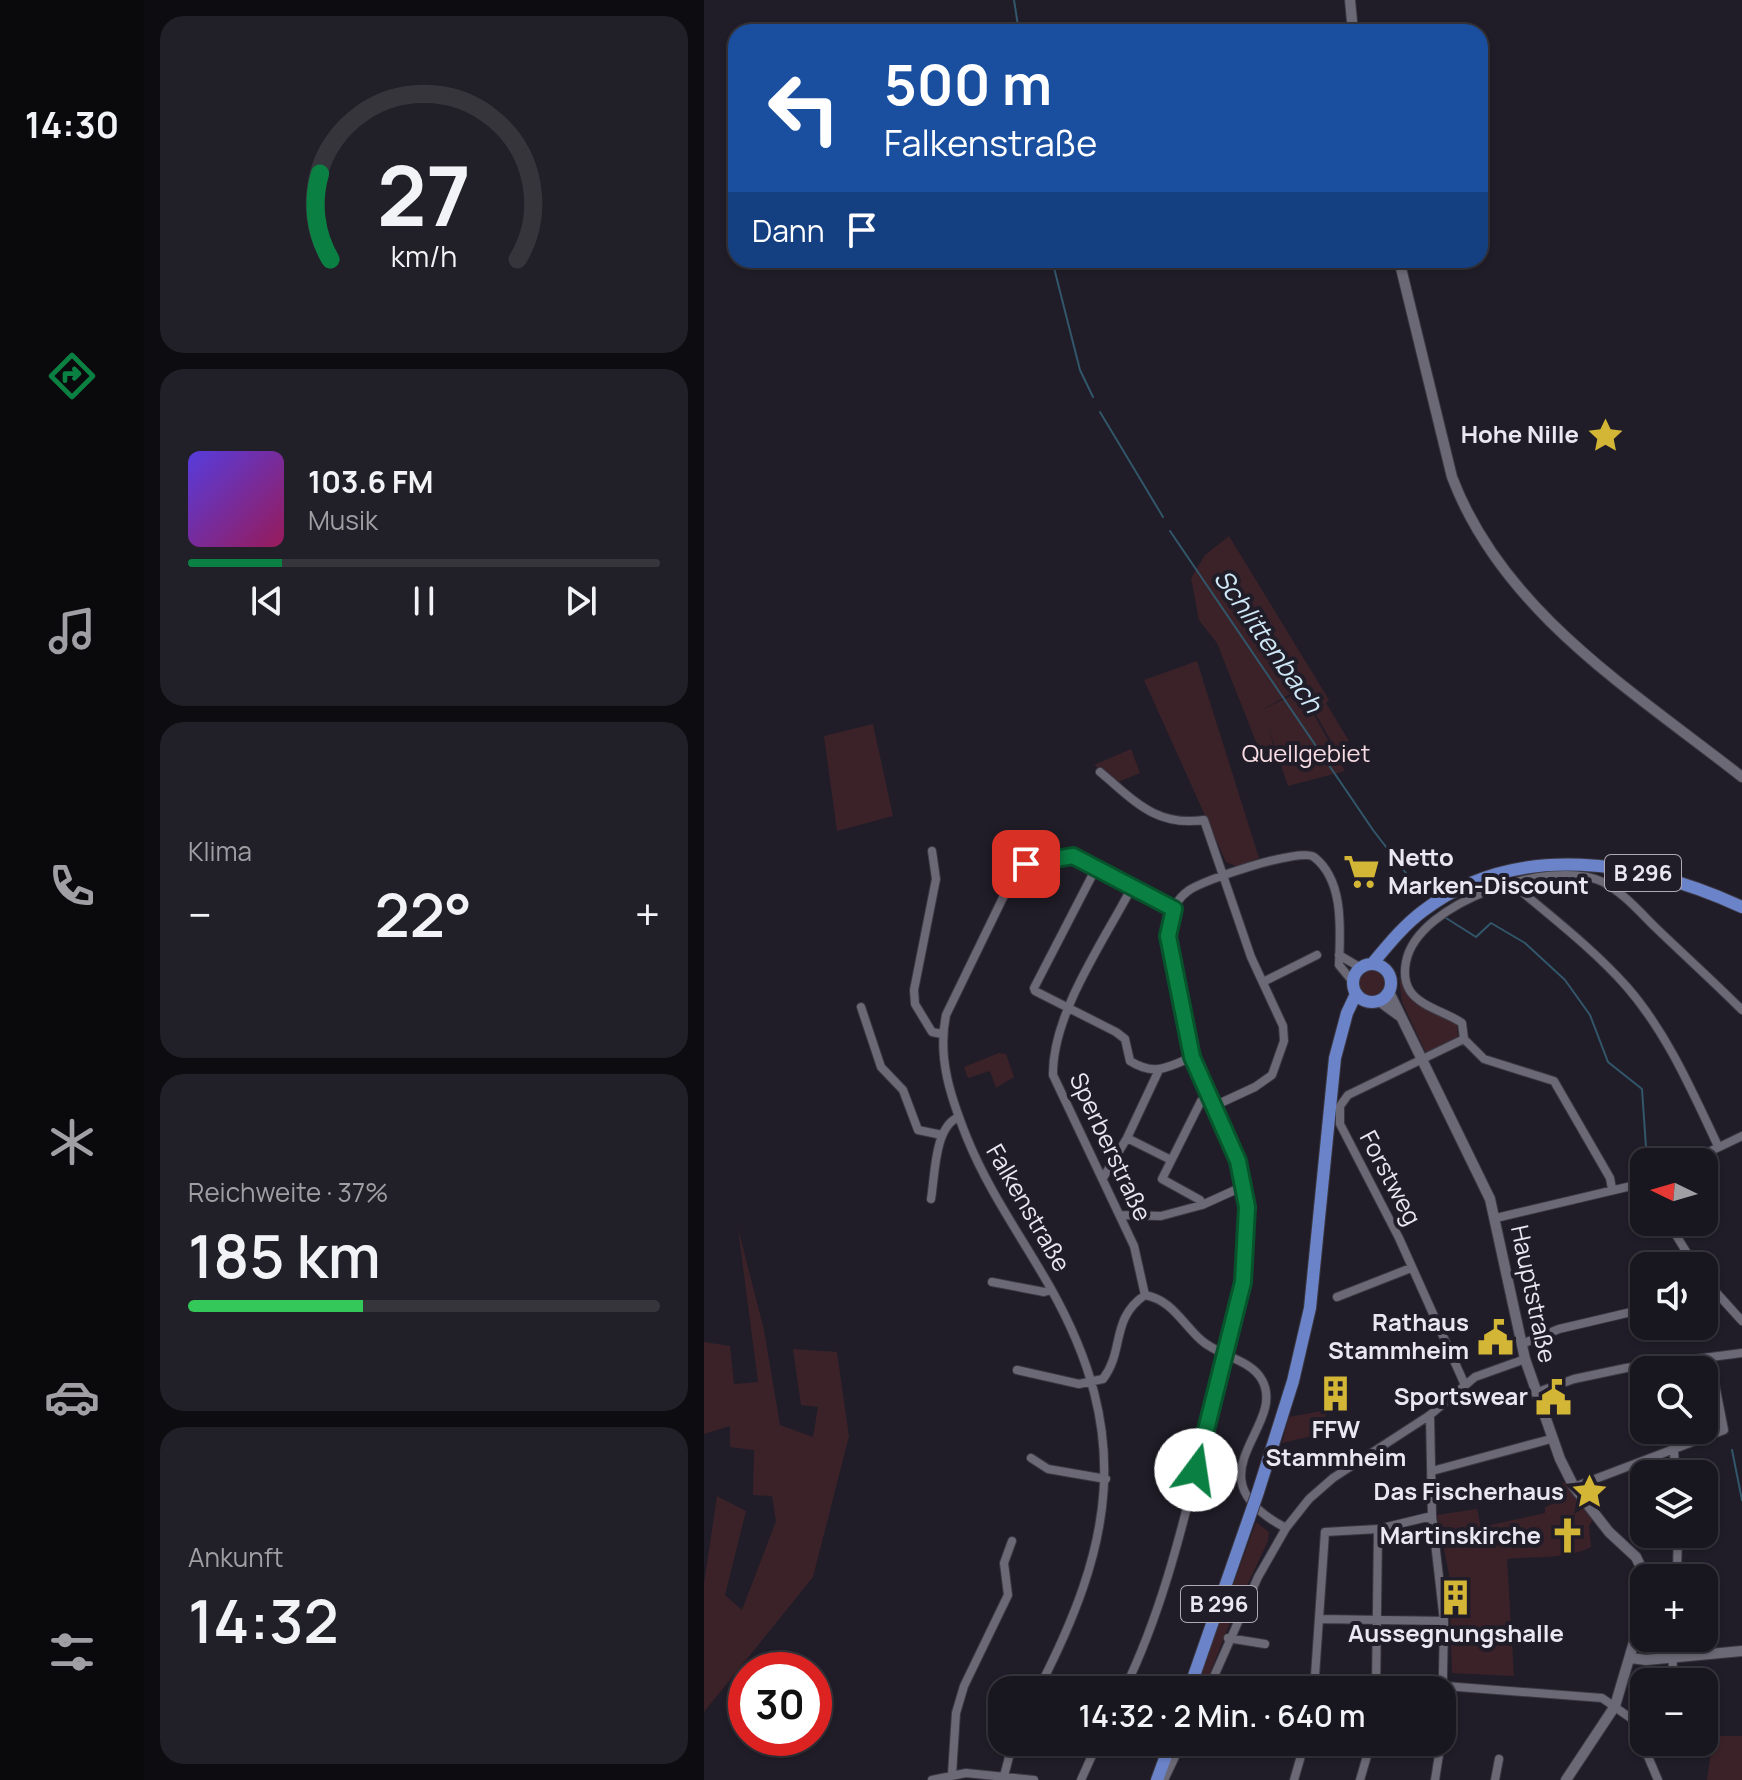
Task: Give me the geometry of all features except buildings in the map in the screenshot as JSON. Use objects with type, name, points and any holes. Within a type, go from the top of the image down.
[{"type":"main road","name":"B 296","points":[[1194,1676],[1293,1381],[1310,1308],[1335,1058],[1367,966],[1398,933],[1453,891],[1505,872],[1539,865],[1573,863],[1651,874],[1698,888],[1742,907]]},
{"type":"main road","points":[[1357,992],[1384,997],[1391,980],[1385,969],[1398,933]]},
{"type":"main road","points":[[1367,966],[1385,969]]},
{"type":"main road","points":[[1159,1779],[1166,1756]]},
{"type":"street","points":[[1350,0],[1352,24]]},
{"type":"street","points":[[1401,268],[1452,477],[1464,510],[1485,548],[1538,613],[1742,777]]},
{"type":"street","points":[[1100,772],[1150,814],[1163,819],[1204,820],[1251,957],[1283,1026],[1280,1059],[1272,1075],[1255,1087],[1212,1101],[1201,1101],[1162,1179],[1200,1200],[1202,1205]]},
{"type":"street","points":[[932,851],[936,879],[914,990],[915,1004],[932,1032],[942,1034]]},
{"type":"street","points":[[1131,1676],[1143,1651],[1166,1584],[1226,1355],[1243,1282],[1247,1241],[1244,1186],[1238,1161],[1192,1057],[1168,936],[1174,909],[1187,891],[1225,876],[1286,856],[1302,854],[1315,857],[1340,908],[1339,965],[1357,992]]},
{"type":"street","name":"Falkenstraße","points":[[1045,1676],[1071,1626],[1101,1528],[1106,1479],[1091,1384],[1051,1290],[996,1202],[959,1117],[945,1071],[942,1034],[946,1015],[1013,877],[1026,864],[1064,855],[1096,868],[1174,909]]},
{"type":"street","points":[[1096,868],[1034,988],[1038,994],[1116,1032],[1125,1039],[1130,1061],[1158,1072]]},
{"type":"street","points":[[1612,1189],[1610,1178],[1554,1081],[1484,1059],[1464,1039],[1462,1023],[1419,1000],[1406,980],[1408,951],[1425,927],[1462,902],[1486,891],[1572,876],[1604,883],[1742,1010]]},
{"type":"street","points":[[1518,884],[1522,892],[1582,943],[1627,987],[1662,1035],[1718,1146]]},
{"type":"street","name":"Sperberstraße","points":[[1132,887],[1068,1009],[1053,1055],[1053,1075],[1134,1246],[1145,1295]]},
{"type":"street","points":[[1263,982],[1317,955]]},
{"type":"street","points":[[1339,955],[1367,966]]},
{"type":"street","name":"Hauptstraße","points":[[1384,997],[1401,1017],[1424,1060],[1496,1218],[1525,1359],[1551,1439],[1574,1487],[1637,1564]]},
{"type":"street","points":[[861,1007],[881,1067],[903,1090],[918,1130],[942,1135]]},
{"type":"street","points":[[1424,1060],[1464,1039]]},
{"type":"street","points":[[1103,1178],[1127,1138],[1158,1072],[1192,1057]]},
{"type":"street","name":"Forstweg","points":[[1424,1060],[1348,1095],[1340,1106],[1340,1124],[1399,1238],[1465,1385]]},
{"type":"street","points":[[931,1199],[942,1135],[950,1120],[959,1117]]},
{"type":"street","points":[[1714,1148],[1742,1136]]},
{"type":"street","points":[[1127,1138],[1171,1160]]},
{"type":"street","points":[[1120,1215],[1161,1216],[1202,1205],[1244,1186]]},
{"type":"street","points":[[1496,1218],[1630,1186]]},
{"type":"street","points":[[1337,1297],[1411,1268]]},
{"type":"street","points":[[992,1282],[1044,1292],[1051,1290]]},
{"type":"street","points":[[1017,1370],[1091,1384],[1103,1379],[1109,1371],[1123,1316],[1145,1295],[1166,1301],[1207,1346],[1257,1373],[1265,1391],[1243,1464],[1242,1487],[1259,1512],[1286,1528]]},
{"type":"street","points":[[1718,1302],[1742,1321]]},
{"type":"street","points":[[1522,1344],[1588,1321],[1630,1312]]},
{"type":"street","points":[[1718,1358],[1742,1353]]},
{"type":"street","points":[[1213,1676],[1228,1638],[1286,1528],[1333,1478],[1430,1415],[1465,1385],[1493,1368],[1525,1359]]},
{"type":"street","points":[[1535,1393],[1574,1379],[1630,1369]]},
{"type":"street","points":[[1718,1400],[1724,1430],[1718,1432]]},
{"type":"street","points":[[1430,1415],[1432,1516],[1444,1621],[1445,1676]]},
{"type":"street","points":[[1432,1471],[1551,1439]]},
{"type":"street","points":[[1574,1487],[1687,1444]]},
{"type":"street","points":[[1674,1449],[1674,1460]]},
{"type":"street","points":[[1031,1458],[1048,1469],[1106,1479]]},
{"type":"street","points":[[1315,1676],[1325,1532],[1378,1529],[1432,1516]]},
{"type":"street","points":[[1377,1676],[1378,1529]]},
{"type":"street","points":[[952,1774],[956,1713],[964,1686],[1008,1595],[1004,1563],[1012,1541]]},
{"type":"street","points":[[1319,1619],[1444,1621]]},
{"type":"street","points":[[1228,1638],[1265,1644]]},
{"type":"street","points":[[1631,1658],[1673,1658],[1742,1651]]},
{"type":"street","points":[[1566,1780],[1615,1706],[1633,1652]]},
{"type":"street","points":[[1673,1658],[1673,1668]]},
{"type":"street","points":[[1456,1687],[1602,1698],[1632,1719],[1658,1780]]},
{"type":"street","points":[[1009,1778],[1011,1756]]},
{"type":"street","points":[[1081,1780],[1092,1756]]},
{"type":"street","points":[[1159,1779],[1173,1756]]},
{"type":"street","points":[[1294,1780],[1301,1756]]},
{"type":"street","points":[[1360,1780],[1367,1756]]},
{"type":"street","points":[[1435,1780],[1437,1756]]},
{"type":"street","points":[[1495,1780],[1499,1759]]},
{"type":"street","points":[[932,1780],[952,1774],[1034,1780]]},
{"type":"green space","name":"Quellgebiet","points":[[1229,536],[1329,700],[1326,703],[1349,741],[1335,748],[1301,688],[1262,710],[1301,691],[1345,771],[1288,786],[1268,726],[1278,761],[1264,762],[1217,643],[1199,620],[1191,578],[1205,555]]},
{"type":"green space","points":[[1197,661],[1259,858],[1238,867],[1226,862],[1144,680]]},
{"type":"green space","points":[[873,724],[893,816],[837,831],[824,736]]},
{"type":"green space","points":[[1131,749],[1140,773],[1118,782],[1094,765]]},
{"type":"green space","points":[[1372,968],[1378,969],[1386,977],[1386,989],[1378,997],[1372,998],[1366,997],[1358,989],[1357,983],[1358,977],[1366,969]]},
{"type":"green space","points":[[1399,977],[1411,998],[1457,1024],[1458,1038],[1429,1054],[1425,1051],[1402,1002]]},
{"type":"green space","points":[[999,1053],[1006,1054],[1014,1077],[996,1088],[990,1071],[968,1078],[964,1067]]},
{"type":"green space","points":[[738,1228],[764,1330],[780,1425],[813,1437],[818,1407],[801,1405],[793,1349],[837,1352],[849,1436],[813,1577],[752,1652],[728,1652],[728,1682],[704,1712],[704,1584],[717,1496],[746,1511],[725,1595],[742,1610],[776,1521],[772,1496],[753,1495],[754,1450],[730,1447],[730,1426],[704,1434],[704,1342],[730,1346],[734,1384],[758,1382]]},
{"type":"green space","points":[[1327,1410],[1321,1434],[1282,1443],[1289,1417]]},
{"type":"green space","points":[[1566,1482],[1593,1519],[1589,1526],[1591,1547],[1561,1556],[1507,1559],[1514,1676],[1452,1673],[1449,1574],[1437,1515],[1477,1509],[1481,1527],[1545,1513],[1545,1507],[1557,1502],[1550,1488]]},
{"type":"green space","points":[[1256,1522],[1269,1532],[1268,1541],[1209,1676],[1200,1676]]},
{"type":"green space","points":[[1718,1736],[1742,1736],[1742,1780],[1707,1780],[1710,1756],[1718,1756]]},
{"type":"waterway","name":"Schlittenbach","points":[[1014,0],[1018,24]]},
{"type":"waterway","name":"Schlittenbach","points":[[1054,268],[1080,370],[1093,397]]},
{"type":"waterway","name":"Schlittenbach","points":[[1100,412],[1163,517]]},
{"type":"waterway","name":"Schlittenbach","points":[[1170,531],[1373,830],[1419,890]]},
{"type":"waterway","name":"Schlittenbach","points":[[1446,918],[1476,937],[1491,923],[1525,943],[1565,980],[1590,1015],[1608,1062],[1642,1089],[1646,1148]]},
{"type":"waterway","name":"Schlittenbach","points":[[1732,1450],[1742,1500]]},
{"type":"place","name":"Hohe Nille","points":[[1605,435]]},
{"type":"place","name":"Netto Marken-Discount","points":[[1362,872]]},
{"type":"place","name":"Rathaus Stammheim","points":[[1495,1337]]},
{"type":"place","name":"FFW Stammheim","points":[[1336,1393]]},
{"type":"place","name":"Sportswear","points":[[1554,1397]]},
{"type":"place","name":"Das Fischerhaus","points":[[1590,1492]]},
{"type":"place","name":"Martinskirche","points":[[1567,1536]]},
{"type":"place","name":"Aussegnungshalle","points":[[1456,1597]]},
{"type":"route","points":[[1026,864],[1064,855],[1073,856],[1174,909],[1168,936],[1192,1057],[1238,1161],[1247,1207],[1243,1282],[1196,1470]]}]
